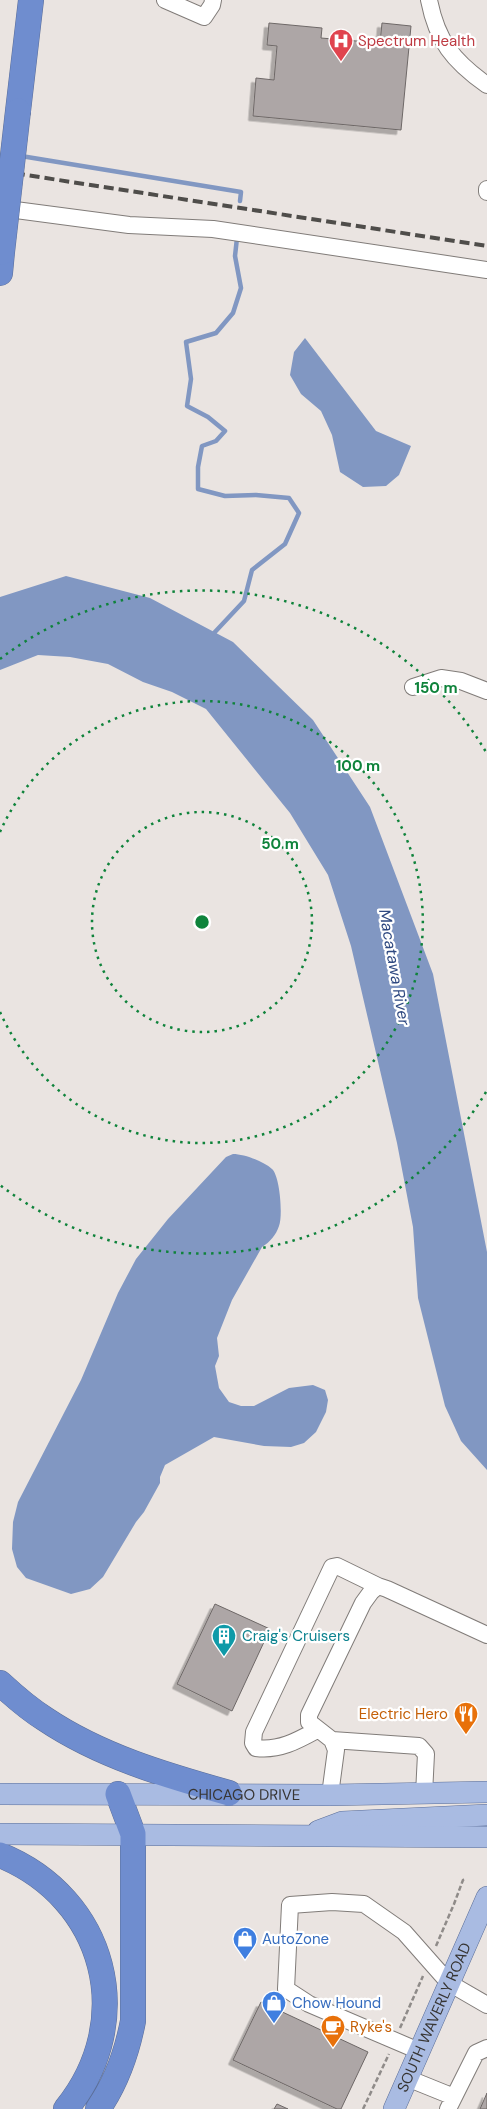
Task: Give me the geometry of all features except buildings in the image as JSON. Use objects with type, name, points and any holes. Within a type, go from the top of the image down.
[{"type":"highway","points":[[1,263],[31,0]]},
{"type":"highway","points":[[0,1683],[43,1719],[92,1746],[161,1773],[229,1793]]},
{"type":"highway","points":[[98,2109],[118,2071],[130,2038],[133,2021],[133,1834],[118,1794]]},
{"type":"highway","points":[[0,1856],[31,1871],[61,1895],[86,1928],[101,1969],[105,2014],[102,2036],[97,2056],[88,2076],[77,2096],[66,2109]]},
{"type":"main road","name":"CHICAGO DRIVE","points":[[0,1794],[229,1793],[330,1795],[487,1792]]},
{"type":"main road","points":[[301,1836],[342,1822],[487,1815]]},
{"type":"main road","points":[[0,1834],[487,1837]]},
{"type":"main road","name":"SOUTH WAVERLY ROAD","points":[[394,2109],[487,1897]]},
{"type":"lane","points":[[173,2],[204,17],[213,0]]},
{"type":"lane","points":[[429,0],[434,22],[443,43],[471,74],[487,85]]},
{"type":"lane","points":[[0,208],[129,225],[213,229],[487,270]]},
{"type":"lane","points":[[413,687],[441,678],[461,681],[487,691]]},
{"type":"lane","points":[[317,1730],[288,1745],[268,1750],[256,1748],[253,1743],[254,1732],[332,1567],[337,1566],[487,1635]]},
{"type":"lane","points":[[378,1586],[363,1603],[310,1715],[309,1722],[332,1740],[419,1746],[426,1754],[424,1794]]},
{"type":"lane","points":[[330,1795],[336,1750],[332,1740]]},
{"type":"lane","points":[[419,2051],[309,2004],[286,1989],[290,1905],[332,1902],[364,1904],[404,1932],[449,1983],[486,2003]]},
{"type":"lane","points":[[407,2078],[451,2103],[476,2053],[487,2048]]},
{"type":"path","points":[[363,2109],[430,1961],[462,1880],[465,1879]]},
{"type":"water","points":[[305,338],[376,431],[411,446],[399,475],[386,486],[363,487],[340,472],[332,435],[321,411],[301,394],[290,375],[294,352]]},
{"type":"water","name":"Macatawa River","points":[[66,576],[150,598],[233,642],[313,720],[370,807],[433,974],[487,1252],[487,1470],[461,1441],[445,1406],[418,1298],[413,1227],[397,1143],[351,946],[328,875],[290,813],[206,709],[172,692],[143,682],[108,664],[70,657],[38,655],[0,670],[0,597]]},
{"type":"water","points":[[233,1154],[253,1158],[272,1169],[279,1187],[281,1214],[276,1232],[270,1241],[262,1247],[232,1300],[217,1338],[219,1356],[215,1366],[219,1388],[229,1402],[241,1406],[254,1406],[289,1388],[313,1385],[325,1390],[328,1400],[326,1412],[316,1432],[304,1443],[291,1447],[264,1446],[214,1437],[165,1465],[160,1477],[160,1483],[144,1512],[103,1577],[90,1589],[71,1594],[26,1578],[17,1567],[12,1549],[13,1522],[18,1502],[81,1380],[118,1293],[136,1259],[168,1219],[226,1157]]},
{"type":"waterway","points":[[21,156],[241,192],[240,201]]},
{"type":"waterway","points":[[215,637],[214,633],[244,601],[252,570],[285,544],[299,513],[289,498],[256,495],[225,496],[198,489],[198,467],[202,446],[216,441],[225,431],[208,417],[187,406],[191,379],[186,342],[216,333],[233,313],[241,288],[235,256],[237,238]]},
{"type":"railway","points":[[0,171],[487,246]]},
{"type":"place","name":"Spectrum Health","points":[[341,62]]},
{"type":"place","name":"Craig's Cruisers","points":[[224,1657]]},
{"type":"place","name":"Electric Hero","points":[[466,1735]]},
{"type":"place","name":"AutoZone","points":[[245,1960]]},
{"type":"place","name":"Chow Hound","points":[[274,2024]]},
{"type":"place","name":"Ryke's","points":[[333,2048]]}]
